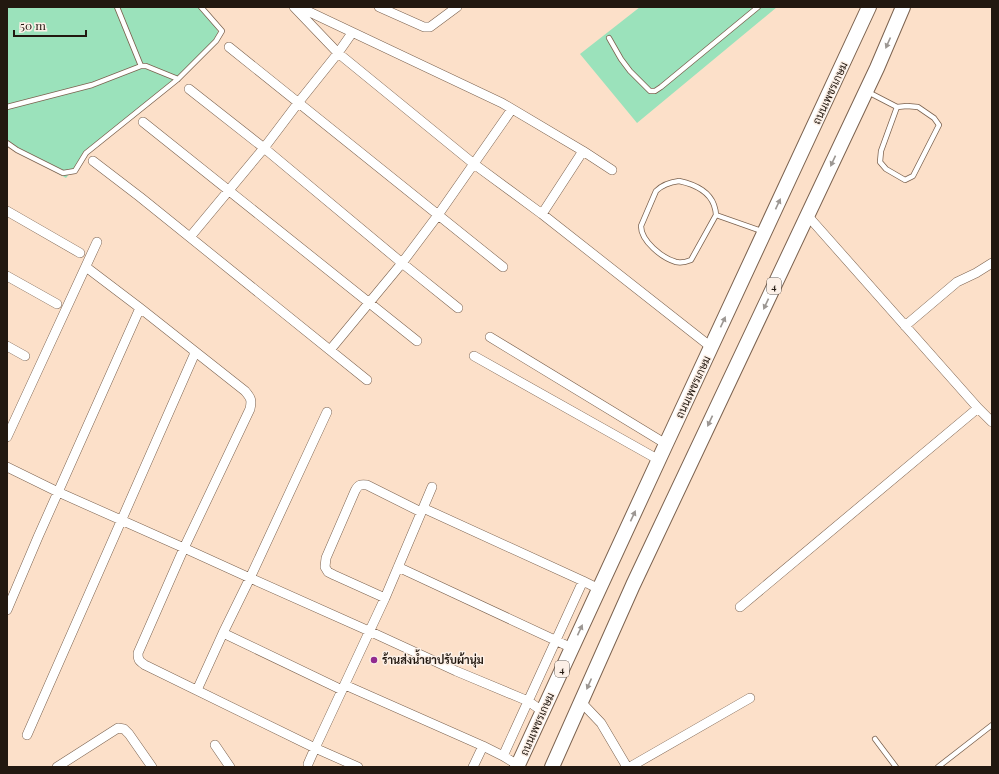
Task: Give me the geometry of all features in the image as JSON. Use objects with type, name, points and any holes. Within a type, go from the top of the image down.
[{"type":"main road","name":"ถนนเพชรเกษม","points":[[518,766],[542,711],[870,7]]},
{"type":"main road","name":"4","points":[[552,767],[633,585],[866,91],[903,7]]},
{"type":"street","points":[[294,7],[338,53],[474,164],[542,214],[711,347]]},
{"type":"street","points":[[299,7],[495,99],[612,170]]},
{"type":"street","points":[[379,7],[424,27],[430,27],[457,7]]},
{"type":"street","points":[[190,237],[264,148],[352,33]]},
{"type":"street","points":[[229,47],[503,267]]},
{"type":"street","points":[[189,89],[264,148],[458,308]]},
{"type":"street","points":[[330,350],[402,263],[438,215],[512,109]]},
{"type":"street","points":[[143,122],[417,341]]},
{"type":"street","points":[[542,214],[583,151]]},
{"type":"street","points":[[93,161],[367,380]]},
{"type":"street","points":[[7,212],[80,252]]},
{"type":"street","points":[[807,215],[992,422]]},
{"type":"street","points":[[7,438],[97,242]]},
{"type":"street","points":[[905,326],[957,282],[992,263]]},
{"type":"street","points":[[86,267],[245,391],[251,402],[250,409],[184,548],[138,653],[140,662],[315,748],[358,767]]},
{"type":"street","points":[[7,276],[57,304]]},
{"type":"street","points":[[7,610],[140,308]]},
{"type":"street","points":[[490,338],[666,444]]},
{"type":"street","points":[[7,346],[25,356]]},
{"type":"street","points":[[27,735],[195,353]]},
{"type":"street","points":[[474,356],[659,460]]},
{"type":"street","points":[[740,608],[978,408]]},
{"type":"street","points":[[197,690],[327,412]]},
{"type":"street","points":[[7,467],[58,492],[370,631],[456,671],[528,701],[542,711]]},
{"type":"street","points":[[385,598],[328,572],[325,567],[326,558],[358,486],[361,484],[367,485],[599,589]]},
{"type":"street","points":[[308,766],[385,598],[432,487]]},
{"type":"street","points":[[398,567],[572,648]]},
{"type":"street","points":[[503,756],[583,581]]},
{"type":"street","points":[[223,633],[344,688],[483,746],[503,756],[518,766]]},
{"type":"street","points":[[630,767],[750,698]]},
{"type":"street","points":[[581,702],[601,723],[627,767]]},
{"type":"street","points":[[63,765],[118,728],[124,729],[129,734],[152,767]]},
{"type":"street","points":[[215,745],[230,767]]},
{"type":"street","points":[[473,767],[483,746]]},
{"type":"lane","points":[[117,7],[141,66]]},
{"type":"lane","points":[[7,143],[17,150],[63,173],[75,171],[86,153],[178,79],[216,41],[222,31],[200,7]]},
{"type":"lane","points":[[609,38],[630,71],[650,91],[655,91],[758,7]]},
{"type":"lane","points":[[7,107],[92,85],[141,66],[146,66],[178,79]]},
{"type":"lane","points":[[866,91],[896,107],[918,107],[934,118],[940,125],[913,176],[905,180],[886,169],[880,162],[881,151],[896,107]]},
{"type":"lane","points":[[680,181],[689,183],[700,189],[709,196],[714,204],[716,215],[692,260],[676,262],[668,258],[656,251],[642,234],[641,226],[656,191],[660,187],[667,184],[680,181]]},
{"type":"lane","points":[[716,215],[765,232]]},
{"type":"lane","points":[[940,766],[992,724]]},
{"type":"lane","points":[[875,740],[896,767]]},
{"type":"green space","points":[[7,7],[201,7],[216,26],[219,35],[167,88],[86,153],[66,178],[7,146]]},
{"type":"green space","points":[[640,7],[777,7],[637,123],[580,54]]},
{"type":"place","name":"ร้านส่งน้ำยาปรับผ้านุ่ม","points":[[374,660]]}]
